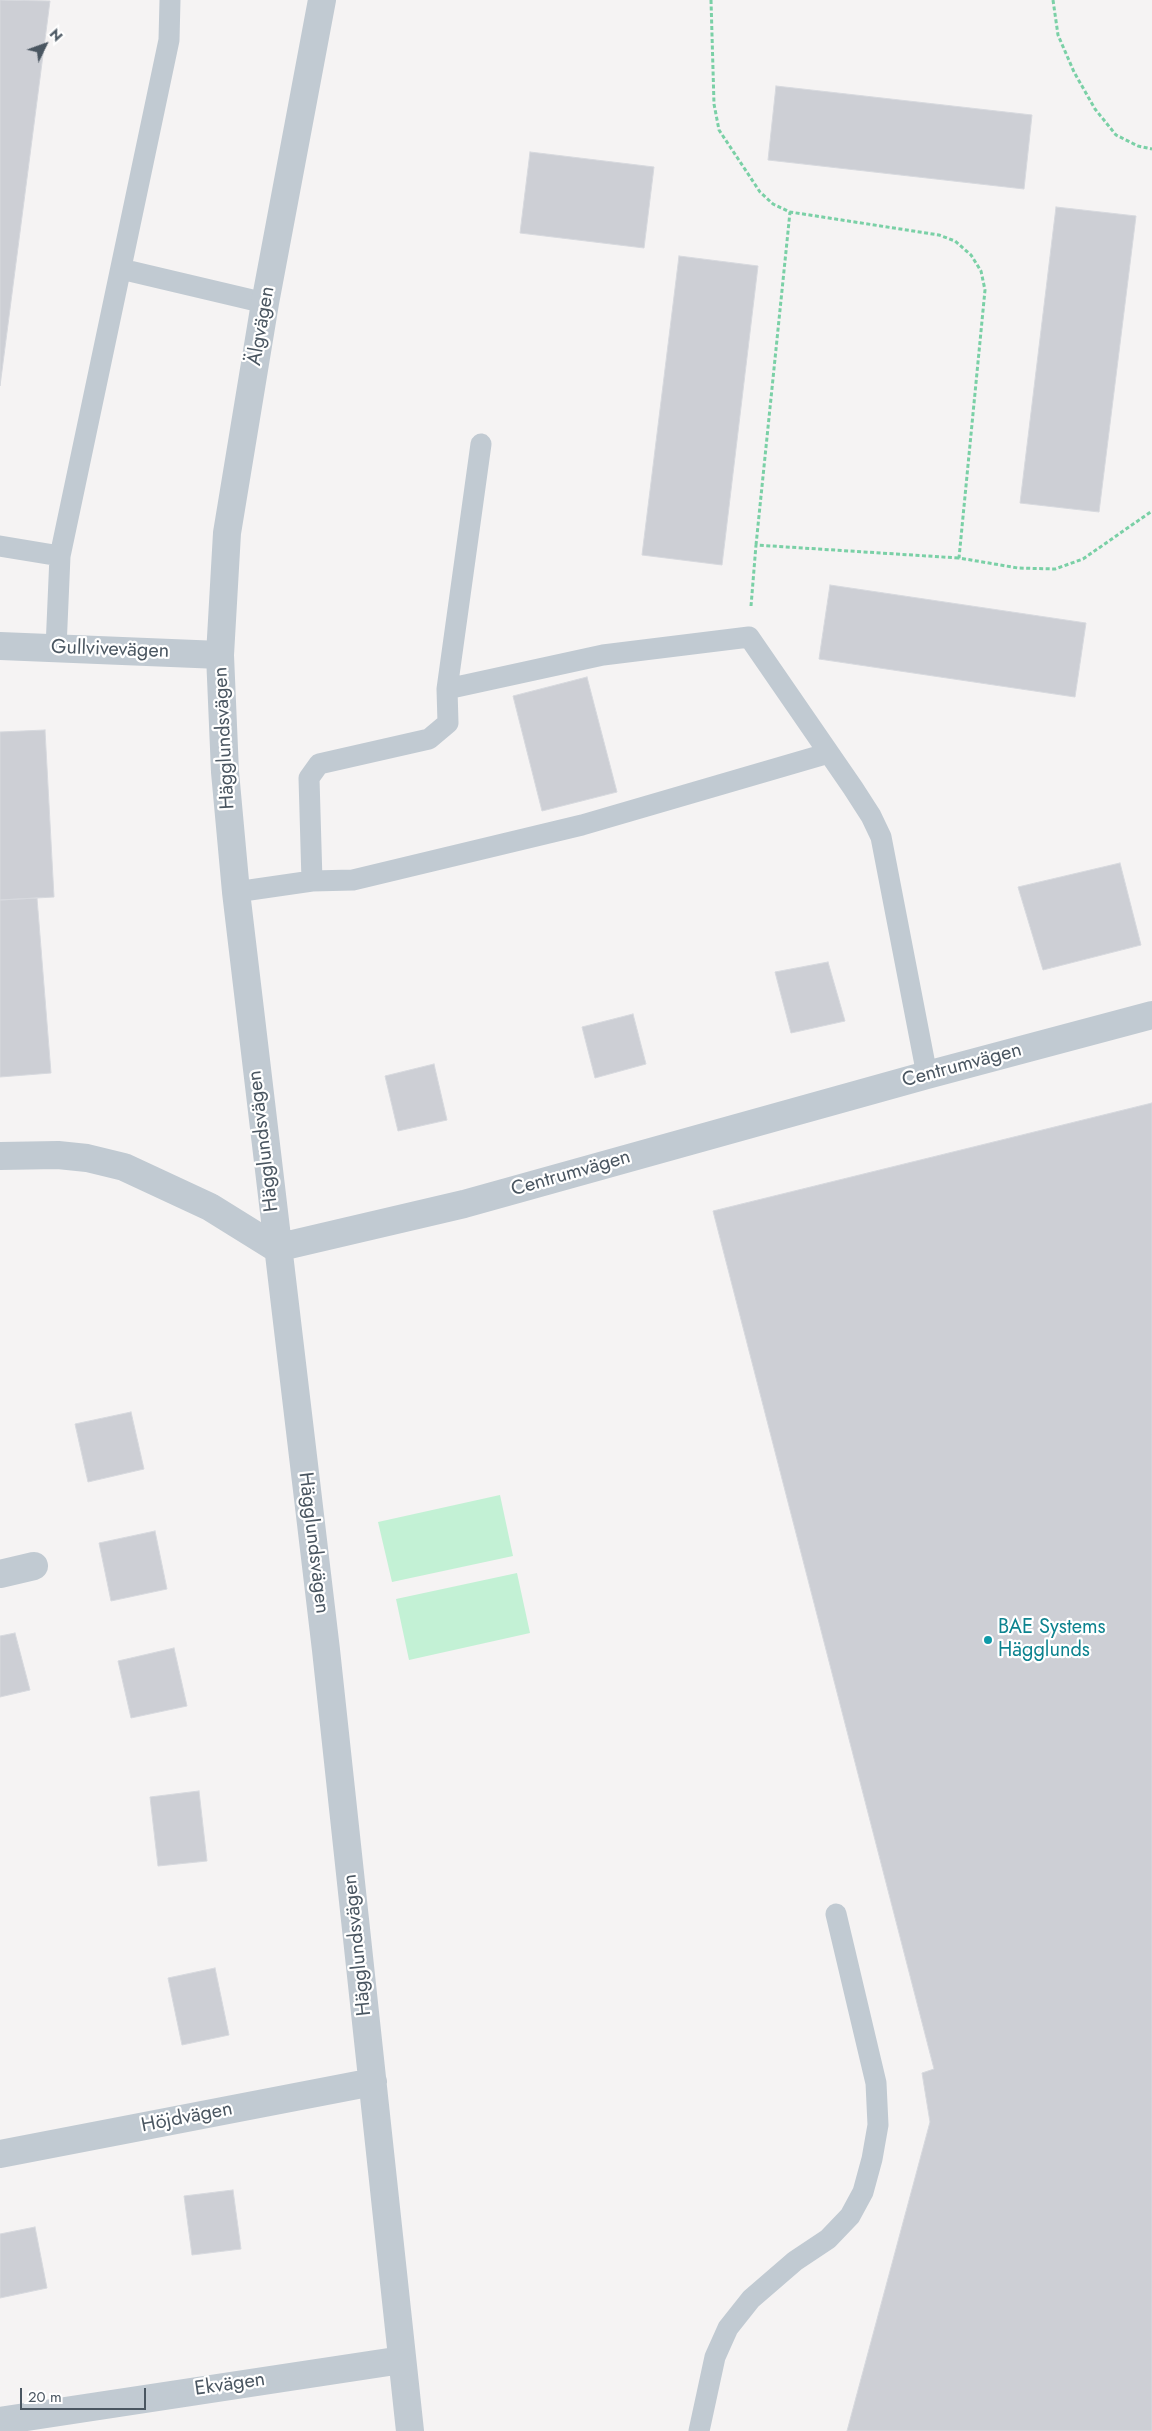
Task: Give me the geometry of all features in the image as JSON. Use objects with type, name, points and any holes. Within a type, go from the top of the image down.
[{"type":"street","name":"Älgvägen","points":[[220,655],[227,533],[265,303],[322,0]]},
{"type":"street","name":"Gullvivevägen","points":[[0,646],[220,655]]},
{"type":"street","name":"Hägglundsvägen","points":[[220,655],[226,772],[236,892],[276,1248],[326,1650],[410,2431]]},
{"type":"street","name":"Centrumvägen","points":[[276,1248],[464,1204],[927,1075],[1152,1015]]},
{"type":"street","points":[[0,1156],[58,1155],[87,1158],[124,1168],[210,1207],[276,1248]]},
{"type":"street","points":[[0,1574],[34,1566]]},
{"type":"street","name":"Höjdvägen","points":[[0,2154],[373,2082]]},
{"type":"street","name":"Ekvägen","points":[[0,2421],[58,2421],[402,2360]]},
{"type":"lane","points":[[56,648],[60,556],[169,40],[170,0]]},
{"type":"lane","points":[[121,268],[265,303]]},
{"type":"lane","points":[[312,881],[309,778],[318,764],[430,739],[448,723],[447,689],[481,444]]},
{"type":"lane","points":[[0,546],[60,556]]},
{"type":"lane","points":[[447,689],[603,655],[748,637],[871,816],[881,837],[927,1075]]},
{"type":"lane","points":[[236,892],[312,881],[353,880],[582,825],[828,753]]},
{"type":"lane","points":[[699,2431],[715,2357],[728,2328],[751,2299],[795,2261],[828,2239],[850,2216],[863,2192],[872,2159],[878,2125],[876,2083],[836,1914]]},
{"type":"path","points":[[711,0],[714,104],[719,130],[760,192],[773,204],[790,212],[938,235],[955,241],[971,255],[981,271],[985,290],[959,558]]},
{"type":"path","points":[[1053,0],[1058,35],[1074,72],[1095,109],[1116,135],[1138,146],[1152,149]]},
{"type":"path","points":[[748,637],[790,212]]},
{"type":"path","points":[[756,546],[959,558],[1018,568],[1055,569],[1083,559],[1152,510]]},
{"type":"green space","points":[[500,1495],[513,1556],[392,1582],[378,1522]]},
{"type":"green space","points":[[517,1573],[530,1633],[409,1660],[396,1599]]},
{"type":"building","points":[[0,0],[50,1],[0,386]]},
{"type":"building","points":[[776,86],[1032,115],[1024,189],[768,160]]},
{"type":"building","points":[[530,152],[654,167],[644,248],[520,233]]},
{"type":"building","points":[[1056,207],[1136,216],[1099,512],[1020,503]]},
{"type":"building","points":[[679,256],[758,266],[722,565],[642,555]]},
{"type":"building","points":[[830,585],[1086,623],[1075,697],[819,659]]},
{"type":"building","points":[[587,677],[617,792],[542,811],[513,696]]},
{"type":"building","points":[[45,730],[54,897],[0,900],[0,732]]},
{"type":"building","points":[[1120,863],[1141,945],[1043,970],[1018,887]]},
{"type":"building","points":[[37,898],[51,1073],[0,1077],[0,900]]},
{"type":"building","points":[[828,962],[845,1021],[791,1033],[775,972]]},
{"type":"building","points":[[633,1014],[646,1064],[595,1078],[582,1027]]},
{"type":"building","points":[[434,1064],[447,1120],[398,1131],[385,1076]]},
{"type":"building","name":"BAE Systems Hägglunds","points":[[1152,1103],[1152,2431],[847,2431],[930,2122],[922,2073],[934,2069],[713,1211]]},
{"type":"building","points":[[131,1412],[144,1469],[88,1482],[75,1424]]},
{"type":"building","points":[[155,1531],[167,1589],[111,1601],[99,1543]]},
{"type":"building","points":[[15,1633],[30,1690],[0,1697],[0,1636]]},
{"type":"building","points":[[174,1648],[187,1706],[131,1718],[118,1661]]},
{"type":"building","points":[[199,1791],[207,1861],[158,1866],[150,1797]]},
{"type":"building","points":[[215,1968],[229,2035],[182,2045],[168,1978]]},
{"type":"building","points":[[233,2190],[241,2249],[192,2255],[184,2196]]},
{"type":"building","points":[[35,2227],[47,2288],[0,2298],[0,2234]]},
{"type":"place","name":"BAE Systems Hägglunds","points":[[988,1640]]}]
